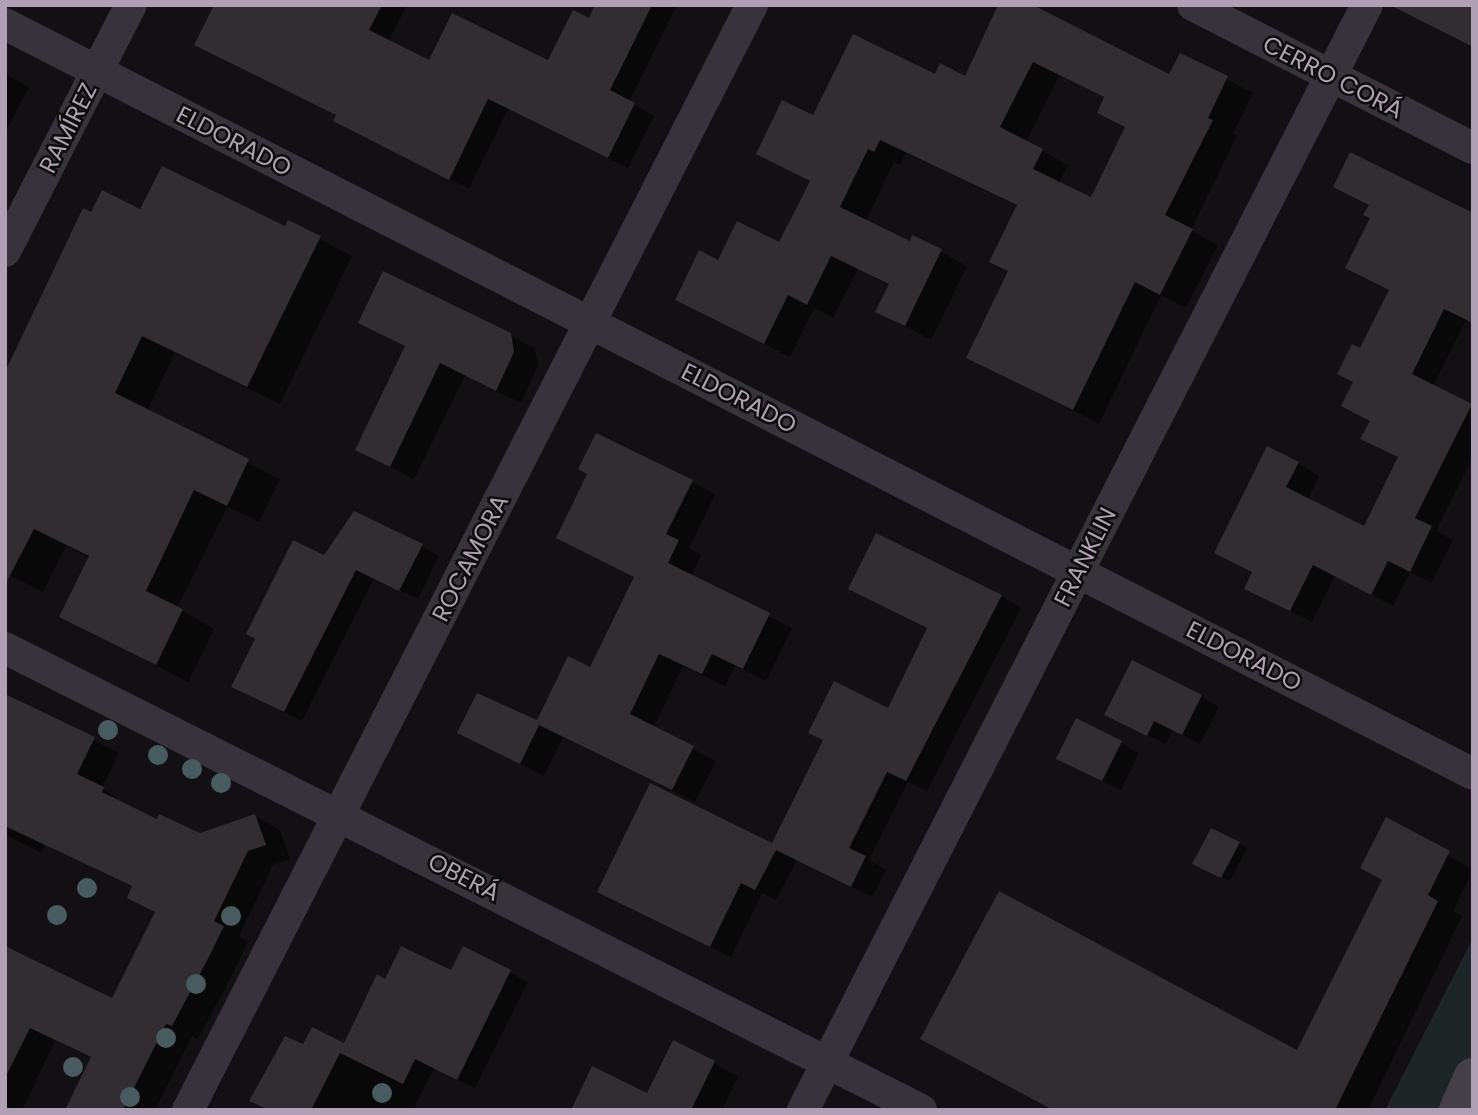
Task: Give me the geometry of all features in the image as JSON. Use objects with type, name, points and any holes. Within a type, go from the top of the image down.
[{"type":"main road","points":[[1458,1110],[1473,1077]]},
{"type":"street","name":"RAMÍREZ","points":[[5,251],[131,5]]},
{"type":"street","name":"ROCAMORA","points":[[188,1110],[752,5]]},
{"type":"street","name":"CERRO CORÁ","points":[[1193,5],[1473,148]]},
{"type":"street","name":"FRANKLIN","points":[[803,1110],[1367,5]]},
{"type":"street","name":"ELDORADO","points":[[5,24],[1473,774]]},
{"type":"street","name":"OBERÁ","points":[[5,648],[340,813],[921,1110]]},
{"type":"shaded area","points":[[1473,938],[1473,1110],[1385,1110]]},
{"type":"building","points":[[214,5],[382,5],[369,30],[429,60],[452,13],[548,60],[573,10],[589,18],[595,5],[652,5],[610,90],[635,103],[608,158],[488,99],[449,180],[333,121],[336,115],[194,45]]},
{"type":"building","points":[[998,5],[1033,5],[1169,74],[1180,53],[1228,76],[1208,118],[1213,120],[1165,215],[1193,229],[1160,295],[1135,282],[1073,410],[966,358],[1008,271],[989,262],[1017,205],[880,140],[874,152],[868,149],[840,207],[910,241],[912,235],[942,249],[905,326],[875,312],[889,284],[831,256],[807,305],[788,295],[764,344],[675,300],[699,250],[718,260],[737,221],[779,242],[810,181],[756,154],[782,100],[813,115],[853,34],[935,74],[940,63],[965,76]],"holes":[[[1033,62],[1104,97],[1097,113],[1125,127],[1091,197],[1033,169],[1043,149],[1000,127]]]},
{"type":"building","points":[[1390,5],[1473,5],[1473,47]]},
{"type":"building","points":[[1350,152],[1473,213],[1473,323],[1444,309],[1412,374],[1472,404],[1415,518],[1432,526],[1410,572],[1388,561],[1371,595],[1313,565],[1290,611],[1244,589],[1252,572],[1214,553],[1267,446],[1299,462],[1286,487],[1364,526],[1398,457],[1360,439],[1370,421],[1341,406],[1353,382],[1337,374],[1352,344],[1360,348],[1389,290],[1345,268],[1370,218],[1363,215],[1369,205],[1333,187]]},
{"type":"building","points":[[162,166],[285,226],[288,220],[321,236],[247,387],[142,336],[115,393],[249,459],[227,506],[194,490],[146,591],[183,609],[156,665],[59,617],[89,556],[34,529],[5,585],[5,372],[83,208],[91,212],[102,190],[140,209]]},
{"type":"building","points":[[383,271],[511,333],[514,352],[496,391],[440,363],[390,467],[355,450],[405,346],[358,323]]},
{"type":"building","points":[[596,433],[693,480],[666,534],[679,540],[668,563],[770,613],[743,669],[712,654],[702,674],[659,654],[630,714],[694,746],[672,790],[539,725],[520,764],[457,733],[477,693],[537,720],[568,656],[590,667],[634,577],[556,538],[587,474],[578,469]]},
{"type":"building","points":[[354,511],[423,544],[399,591],[356,570],[284,712],[231,687],[255,639],[246,634],[293,540],[324,555]]},
{"type":"building","points":[[876,533],[1002,595],[906,781],[887,772],[849,848],[866,856],[851,887],[776,850],[755,890],[741,883],[710,947],[597,892],[650,783],[772,843],[823,740],[808,733],[834,681],[888,708],[927,628],[848,589]]},
{"type":"building","points":[[1132,660],[1202,695],[1182,735],[1154,721],[1147,736],[1104,715]]},
{"type":"building","points":[[5,694],[95,737],[77,774],[104,787],[102,792],[157,819],[159,814],[200,833],[255,814],[266,845],[248,851],[214,921],[224,926],[172,1026],[166,1024],[123,1110],[65,1110],[91,1057],[30,1028],[5,1078],[5,946],[112,998],[155,912],[127,898],[132,886],[5,826]]},
{"type":"building","points":[[1076,718],[1122,741],[1102,781],[1056,759]]},
{"type":"building","points":[[1386,817],[1450,851],[1428,895],[1438,901],[1335,1110],[1053,1110],[920,1039],[999,891],[1297,1050],[1382,880],[1360,868]]},
{"type":"building","points":[[1211,828],[1240,842],[1221,878],[1192,864]]},
{"type":"building","points":[[401,946],[451,970],[463,946],[511,970],[457,1080],[415,1059],[403,1084],[340,1053],[311,1110],[269,1110],[249,1101],[285,1036],[303,1044],[312,1027],[344,1043],[377,974],[385,979]]},
{"type":"building","points":[[673,1040],[715,1061],[691,1110],[571,1110],[592,1066],[647,1093]]}]
